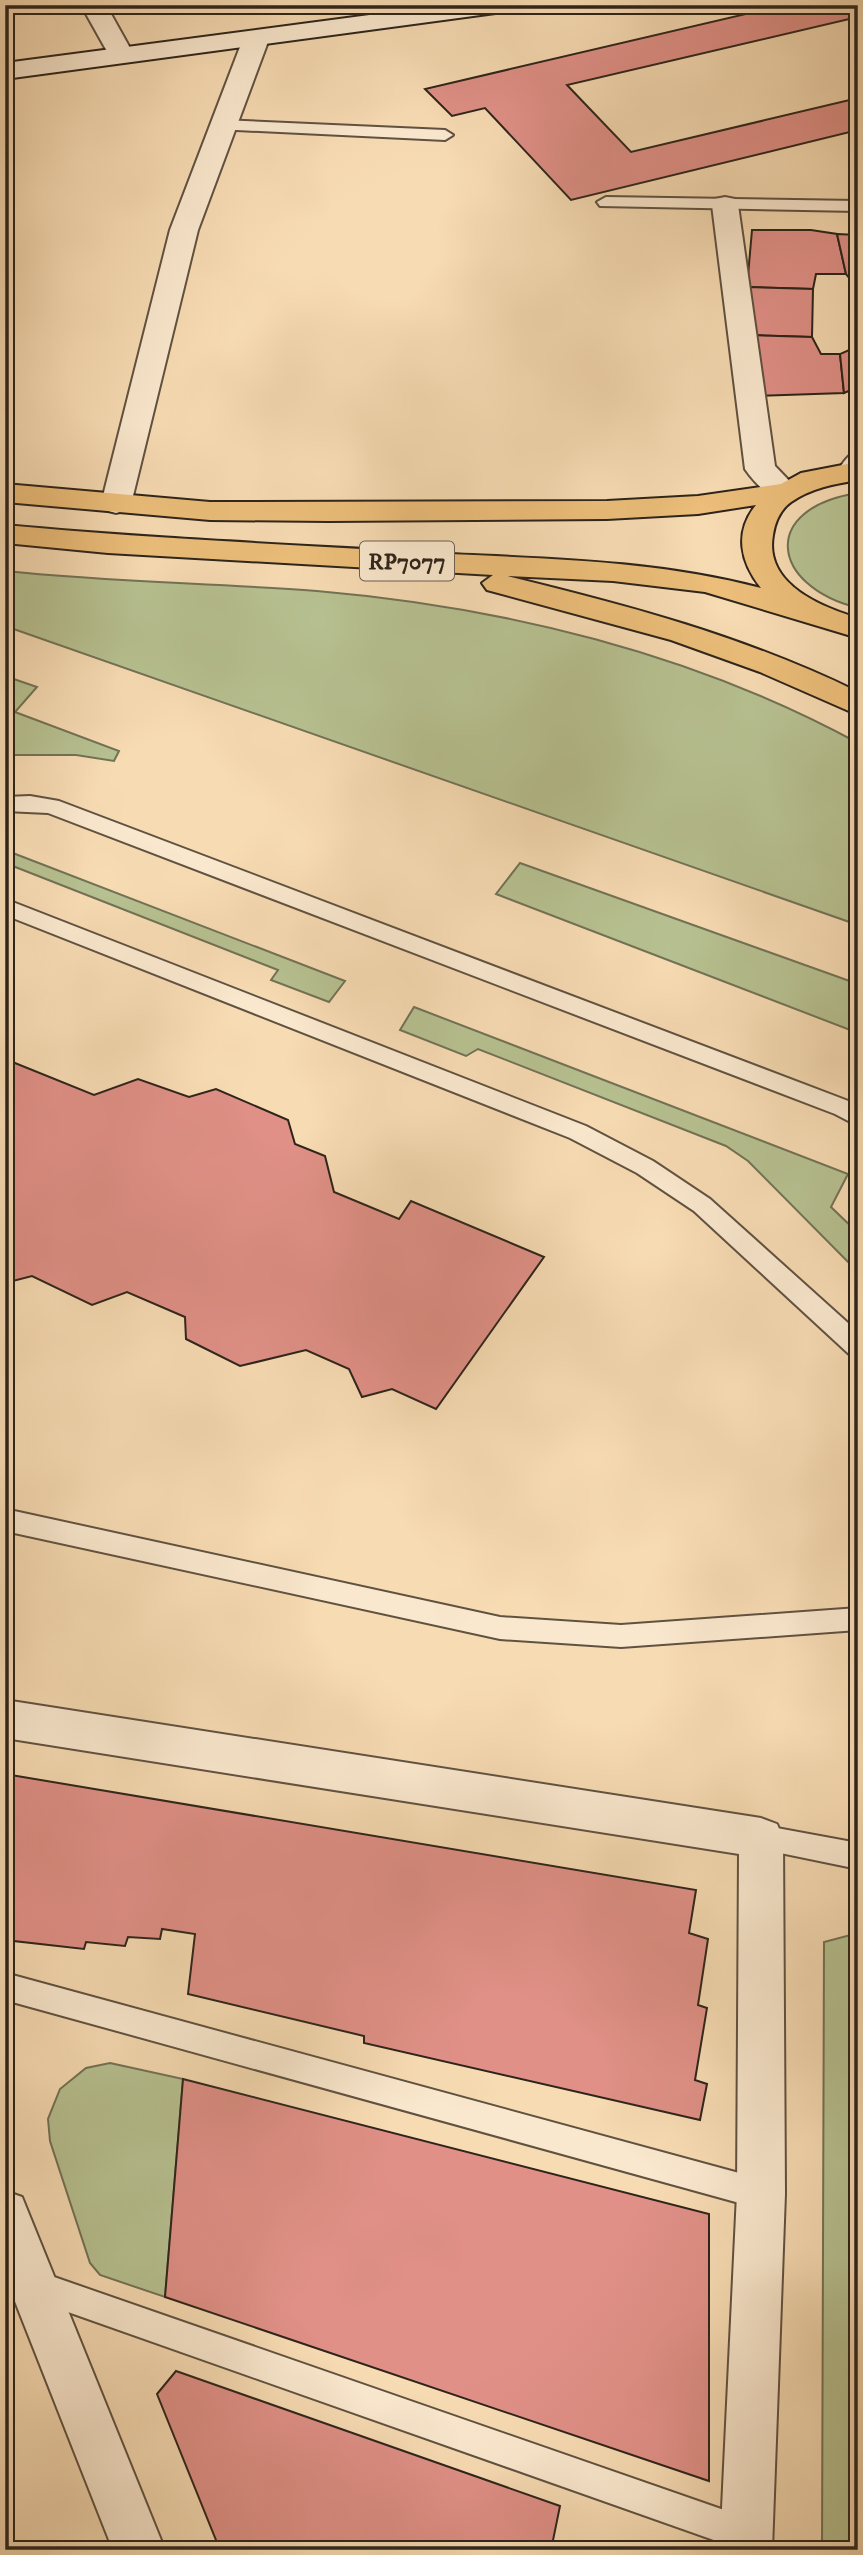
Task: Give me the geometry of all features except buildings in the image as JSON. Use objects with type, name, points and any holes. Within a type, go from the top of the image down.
[{"type":"main road","name":"RP7077","points":[[5,493],[211,511],[607,510],[698,505],[785,492],[824,475],[854,466]]},
{"type":"main road","name":"RP7077","points":[[785,492],[769,505],[755,527],[753,550],[762,574],[780,593],[805,610]]},
{"type":"main road","name":"RP7077","points":[[5,534],[613,572],[693,582],[805,610],[856,629]]},
{"type":"main road","points":[[411,561],[615,611],[695,635],[816,683],[858,705]]},
{"type":"street","points":[[93,5],[122,57]]},
{"type":"street","points":[[5,71],[256,40],[444,9],[503,5]]},
{"type":"street","points":[[116,504],[184,230],[256,40]]},
{"type":"street","points":[[725,205],[760,469],[785,492]]},
{"type":"street","points":[[5,1719],[761,1838],[761,2194],[746,2542]]},
{"type":"street","points":[[5,2214],[139,2550]]},
{"type":"lane","points":[[222,125],[445,135]]},
{"type":"lane","points":[[606,202],[858,206]]},
{"type":"lane","points":[[5,804],[51,806],[830,1103],[858,1118]]},
{"type":"lane","points":[[5,906],[578,1132],[645,1167],[702,1205],[858,1347]]},
{"type":"lane","points":[[5,1520],[500,1628],[621,1636],[858,1619]]},
{"type":"lane","points":[[761,1838],[858,1856]]},
{"type":"lane","points":[[5,1986],[761,2194]]},
{"type":"lane","points":[[34,2285],[746,2542]]},
{"type":"green space","points":[[858,493],[858,608],[829,597],[807,583],[793,566],[788,548],[791,530],[804,514],[826,501]]},
{"type":"green space","points":[[5,571],[387,598],[526,622],[595,639],[730,684],[795,711],[858,743],[858,925],[5,626]]},
{"type":"green space","points":[[5,676],[37,687],[15,712],[119,751],[114,761],[76,755],[5,755]]},
{"type":"green space","points":[[5,850],[345,981],[329,1002],[271,980],[278,970],[5,863]]},
{"type":"green space","points":[[520,863],[858,984],[858,1033],[496,894]]},
{"type":"green space","points":[[414,1007],[848,1174],[831,1207],[858,1233],[858,1272],[748,1161],[726,1146],[478,1049],[466,1056],[400,1030]]},
{"type":"green space","points":[[858,1933],[858,2550],[822,2550],[824,1942]]},
{"type":"green space","points":[[110,2063],[183,2079],[165,2297],[100,2275],[90,2263],[50,2141],[48,2119],[60,2089],[86,2068]]}]
